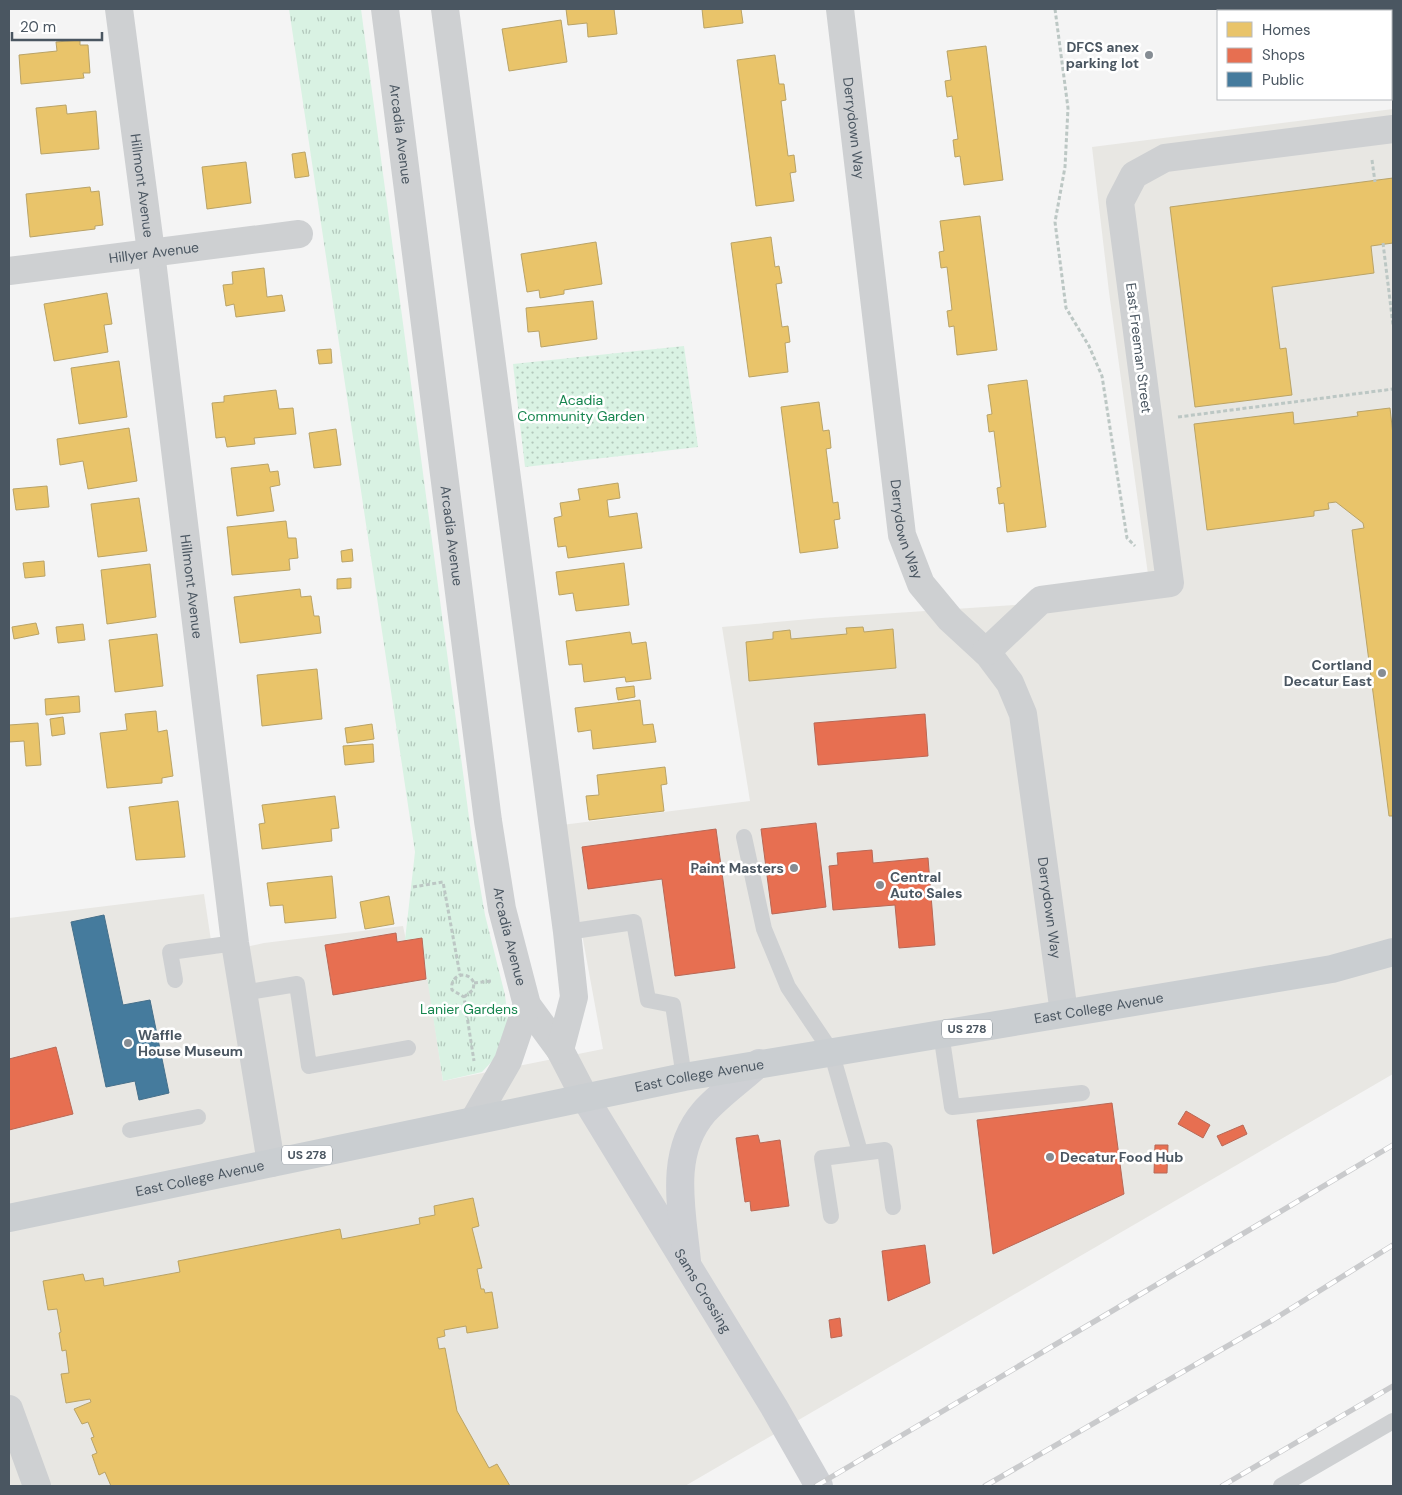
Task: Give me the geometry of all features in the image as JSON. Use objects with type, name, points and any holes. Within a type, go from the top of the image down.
[{"type":"main road","name":"East College Avenue","points":[[9,1218],[684,1077],[1332,969],[1393,952]]},
{"type":"main road","points":[[687,1265],[680,1179],[685,1143],[704,1112],[759,1064]]},
{"type":"main road","name":"Sams Crossing","points":[[585,1098],[774,1407],[819,1486]]},
{"type":"street","name":"Hillmont Avenue","points":[[119,9],[151,252],[235,943],[271,1163]]},
{"type":"street","name":"Arcadia Avenue","points":[[385,9],[488,821],[502,909],[527,1005],[560,1050],[585,1098]]},
{"type":"street","points":[[445,9],[567,932],[574,997],[560,1050]]},
{"type":"street","name":"Derrydown Way","points":[[840,9],[902,535],[921,584],[950,619],[986,652],[1010,683],[1023,714],[1064,1013]]},
{"type":"street","name":"East Freeman Street","points":[[1170,583],[1120,202],[1134,175],[1165,158],[1393,129]]},
{"type":"street","name":"Hillyer Avenue","points":[[9,271],[299,234]]},
{"type":"street","points":[[986,652],[1041,600],[1170,583]]},
{"type":"street","points":[[474,1120],[508,1061],[527,1005]]},
{"type":"street","points":[[9,1409],[37,1486]]},
{"type":"lane","points":[[744,837],[764,929],[788,987],[831,1051],[860,1152]]},
{"type":"lane","points":[[567,932],[634,922],[648,1000],[673,1005],[684,1077]]},
{"type":"lane","points":[[175,980],[170,952],[235,943]]},
{"type":"lane","points":[[242,993],[297,984],[309,1066],[408,1048]]},
{"type":"lane","points":[[941,1033],[952,1107],[1082,1093]]},
{"type":"lane","points":[[130,1130],[198,1117]]},
{"type":"lane","points":[[831,1216],[822,1158],[860,1152],[885,1150],[893,1207]]},
{"type":"lane","points":[[1281,1486],[1393,1421]]},
{"type":"path","points":[[1055,9],[1068,108],[1065,167],[1054,222],[1066,308],[1089,346],[1102,376],[1127,538],[1170,583]]},
{"type":"path","points":[[1383,243],[1393,325]]},
{"type":"path","points":[[1149,421],[1393,389]]},
{"type":"path","points":[[413,887],[443,882],[460,975]]},
{"type":"path","points":[[464,997],[452,990],[451,984],[454,979],[460,975],[466,975],[474,983]]},
{"type":"path","points":[[474,983],[494,980]]},
{"type":"path","points":[[464,997],[473,990],[474,983]]},
{"type":"path","points":[[464,997],[474,1062]]},
{"type":"shaded area","points":[[1393,109],[1393,1074],[685,1486],[9,1486],[9,918],[204,894],[213,954],[264,943],[403,926],[406,940],[422,938],[443,1081],[603,1049],[562,825],[750,801],[722,627],[821,618],[1151,596],[1109,292],[1092,147]]},
{"type":"green space","name":"Lanier Gardens","points":[[289,9],[361,9],[472,840],[485,915],[505,995],[508,1020],[495,1058],[482,1072],[443,1081],[421,938],[405,940],[415,852]]},
{"type":"green space","name":"Acadia Community Garden","points":[[684,346],[698,447],[525,467],[513,364]]},
{"type":"building: Homes","points":[[566,9],[614,9],[617,34],[588,37],[587,23],[568,25]]},
{"type":"building: Homes","points":[[702,9],[741,9],[743,23],[704,28]]},
{"type":"building: Homes","points":[[561,20],[567,62],[509,71],[502,29]]},
{"type":"building: Homes","points":[[80,40],[80,45],[88,45],[90,73],[83,73],[84,78],[21,84],[19,55],[57,51],[56,42]]},
{"type":"building: Homes","points":[[986,46],[1003,180],[964,185],[960,156],[955,157],[953,140],[958,139],[952,96],[947,97],[945,81],[951,80],[947,51]]},
{"type":"building: Homes","points":[[775,55],[779,84],[784,84],[786,100],[781,101],[788,156],[794,155],[796,172],[790,173],[794,201],[756,206],[737,60]]},
{"type":"building: Homes","points":[[66,105],[67,114],[96,111],[99,149],[41,154],[36,108]]},
{"type":"building: Homes","points":[[305,152],[309,176],[295,178],[292,154]]},
{"type":"building: Homes","points":[[246,162],[251,203],[207,209],[202,167]]},
{"type":"building: Homes","points":[[1393,178],[1393,243],[1371,246],[1374,273],[1272,287],[1280,349],[1286,348],[1292,395],[1195,407],[1170,207]]},
{"type":"building: Homes","points":[[90,187],[91,192],[99,191],[103,225],[95,226],[95,229],[30,237],[26,194]]},
{"type":"building: Homes","points":[[980,216],[997,350],[957,355],[954,326],[949,327],[947,311],[952,310],[947,267],[941,268],[939,252],[944,251],[940,221]]},
{"type":"building: Homes","points":[[771,237],[775,267],[779,266],[782,283],[776,284],[782,327],[788,326],[790,342],[785,343],[788,372],[749,377],[731,243]]},
{"type":"building: Homes","points":[[596,242],[602,284],[564,290],[564,294],[540,298],[539,290],[527,292],[521,254]]},
{"type":"building: Homes","points":[[264,268],[267,297],[282,295],[285,311],[236,317],[234,304],[226,306],[223,285],[233,284],[232,272]]},
{"type":"building: Homes","points":[[107,293],[112,324],[104,325],[108,352],[54,361],[44,304]]},
{"type":"building: Homes","points":[[593,301],[597,339],[541,347],[539,331],[528,332],[526,308]]},
{"type":"building: Homes","points":[[331,349],[332,363],[319,364],[317,350]]},
{"type":"building: Homes","points":[[119,361],[127,417],[79,424],[71,368]]},
{"type":"building: Homes","points":[[1027,380],[1046,527],[1007,532],[1004,503],[999,504],[997,488],[1001,487],[994,431],[989,432],[987,415],[992,414],[988,385]]},
{"type":"building: Homes","points":[[276,390],[279,409],[293,408],[296,434],[254,438],[255,444],[227,447],[225,437],[216,438],[212,403],[224,402],[224,396]]},
{"type":"building: Homes","points":[[819,402],[823,431],[829,430],[830,437],[831,448],[826,449],[833,503],[838,502],[840,519],[834,520],[838,548],[800,553],[781,407]]},
{"type":"building: Homes","name":"Cortland Decatur East","points":[[1390,408],[1393,435],[1393,816],[1389,816],[1352,530],[1364,528],[1363,523],[1336,502],[1328,503],[1329,509],[1314,511],[1314,516],[1207,530],[1194,424],[1293,412],[1294,424],[1358,416],[1357,412]]},
{"type":"building: Homes","points":[[129,428],[137,481],[88,489],[83,461],[60,465],[57,439]]},
{"type":"building: Homes","points":[[336,429],[341,465],[314,468],[309,433]]},
{"type":"building: Homes","points":[[268,464],[270,472],[278,471],[280,485],[270,487],[274,511],[237,516],[231,468]]},
{"type":"building: Homes","points":[[618,483],[620,498],[607,500],[609,517],[637,513],[642,548],[568,558],[566,546],[558,547],[554,518],[562,516],[560,503],[580,500],[578,489]]},
{"type":"building: Homes","points":[[47,486],[49,507],[16,510],[13,489]]},
{"type":"building: Homes","points":[[139,498],[147,551],[98,557],[91,504]]},
{"type":"building: Homes","points":[[286,521],[288,538],[296,538],[298,558],[289,559],[290,570],[232,575],[227,527]]},
{"type":"building: Homes","points":[[352,549],[353,561],[342,562],[341,551]]},
{"type":"building: Homes","points":[[44,561],[45,576],[25,578],[23,563]]},
{"type":"building: Homes","points":[[624,563],[629,605],[576,611],[573,593],[559,595],[556,572]]},
{"type":"building: Homes","points":[[150,564],[156,617],[107,624],[101,570]]},
{"type":"building: Homes","points":[[351,578],[351,588],[337,589],[337,579]]},
{"type":"building: Homes","points":[[300,589],[301,597],[311,596],[314,616],[319,616],[321,633],[240,643],[234,597]]},
{"type":"building: Homes","points":[[36,623],[39,634],[14,639],[12,627]]},
{"type":"building: Homes","points":[[83,624],[85,640],[58,643],[56,627]]},
{"type":"building: Homes","points":[[863,627],[864,632],[893,629],[896,668],[749,681],[746,642],[773,639],[773,632],[790,630],[791,639],[847,634],[846,628]]},
{"type":"building: Homes","points":[[630,632],[632,644],[646,642],[651,679],[626,682],[625,677],[584,682],[582,664],[569,665],[566,641]]},
{"type":"building: Homes","points":[[157,634],[163,686],[115,692],[109,640]]},
{"type":"building: Homes","points":[[317,669],[322,719],[262,726],[257,675]]},
{"type":"building: Homes","points":[[634,686],[635,697],[618,700],[616,688]]},
{"type":"building: Homes","points":[[79,696],[80,712],[46,715],[45,699]]},
{"type":"building: Homes","points":[[640,700],[643,725],[653,724],[656,742],[593,749],[591,730],[578,732],[575,708]]},
{"type":"building: Homes","points":[[156,711],[158,732],[167,730],[173,776],[162,778],[162,783],[107,788],[100,733],[127,730],[125,714]]},
{"type":"building: Homes","points":[[63,717],[65,734],[52,736],[50,719]]},
{"type":"building: Homes","points":[[38,723],[41,765],[26,766],[24,741],[9,742],[9,725]]},
{"type":"building: Homes","points":[[372,724],[374,739],[347,743],[345,728]]},
{"type":"building: Homes","points":[[373,744],[374,762],[345,765],[343,746]]},
{"type":"building: Homes","points":[[665,767],[667,784],[661,785],[664,811],[589,820],[586,796],[599,795],[597,775]]},
{"type":"building: Homes","points":[[335,796],[339,828],[331,829],[332,841],[262,849],[259,824],[265,823],[262,805]]},
{"type":"building: Homes","points":[[178,801],[185,857],[136,860],[129,807]]},
{"type":"building: Homes","points":[[332,876],[336,918],[285,923],[283,905],[270,906],[267,883]]},
{"type":"building: Homes","points":[[389,896],[394,924],[365,929],[360,902]]},
{"type":"building: Homes","points":[[473,1198],[479,1226],[472,1228],[482,1268],[477,1269],[481,1289],[484,1289],[485,1293],[492,1292],[498,1328],[467,1333],[466,1326],[444,1330],[445,1336],[437,1338],[439,1349],[445,1348],[457,1411],[489,1468],[497,1464],[510,1486],[111,1486],[105,1472],[99,1475],[92,1455],[97,1453],[91,1438],[94,1437],[88,1422],[82,1424],[74,1409],[91,1402],[90,1399],[66,1403],[61,1374],[69,1373],[66,1350],[62,1351],[57,1309],[48,1310],[43,1281],[83,1274],[85,1281],[103,1278],[104,1286],[180,1272],[178,1261],[340,1229],[342,1239],[420,1224],[419,1218],[435,1215],[434,1206]]},
{"type":"building: Shops","points":[[925,714],[928,756],[818,765],[814,723]]},
{"type":"building: Shops","name":"Paint Masters","points":[[816,823],[826,907],[772,914],[761,829]]},
{"type":"building: Shops","points":[[716,829],[735,968],[675,976],[662,879],[588,889],[582,847]]},
{"type":"building: Shops","name":"Central Auto Sales","points":[[872,850],[873,863],[928,858],[935,945],[899,948],[895,905],[833,910],[829,866],[838,865],[837,853]]},
{"type":"building: Shops","points":[[396,933],[397,942],[422,938],[426,979],[333,995],[325,945]]},
{"type":"building: Shops","points":[[56,1047],[73,1114],[9,1130],[9,1059]]},
{"type":"building: Shops","name":"Decatur Food Hub","points":[[1112,1103],[1124,1194],[993,1254],[977,1120]]},
{"type":"building: Shops","points":[[1186,1111],[1210,1125],[1203,1138],[1178,1124]]},
{"type":"building: Shops","points":[[1243,1125],[1247,1134],[1222,1146],[1217,1136]]},
{"type":"building: Shops","points":[[758,1135],[760,1143],[780,1140],[789,1206],[751,1211],[750,1201],[745,1202],[736,1138]]},
{"type":"building: Shops","points":[[1155,1145],[1168,1145],[1167,1173],[1154,1173]]},
{"type":"building: Shops","points":[[925,1245],[930,1283],[888,1301],[882,1251]]},
{"type":"building: Shops","points":[[840,1318],[842,1336],[831,1338],[829,1320]]},
{"type":"building: Public","name":"Waffle House Museum","points":[[104,915],[123,1005],[150,1000],[169,1093],[139,1100],[135,1081],[106,1087],[71,922]]},
{"type":"railway","points":[[816,1486],[1393,1145]]},
{"type":"railway","points":[[985,1486],[1271,1321],[1393,1245]]},
{"type":"railway","points":[[1222,1486],[1393,1386]]},
{"type":"place","name":"DFCS anex parking lot","points":[[1149,55]]},
{"type":"place","name":"Cortland Decatur East","points":[[1382,673]]},
{"type":"place","name":"Paint Masters","points":[[794,868]]},
{"type":"place","name":"Central Auto Sales","points":[[880,885]]},
{"type":"place","name":"Waffle House Museum","points":[[128,1043]]},
{"type":"place","name":"Decatur Food Hub","points":[[1050,1157]]}]
